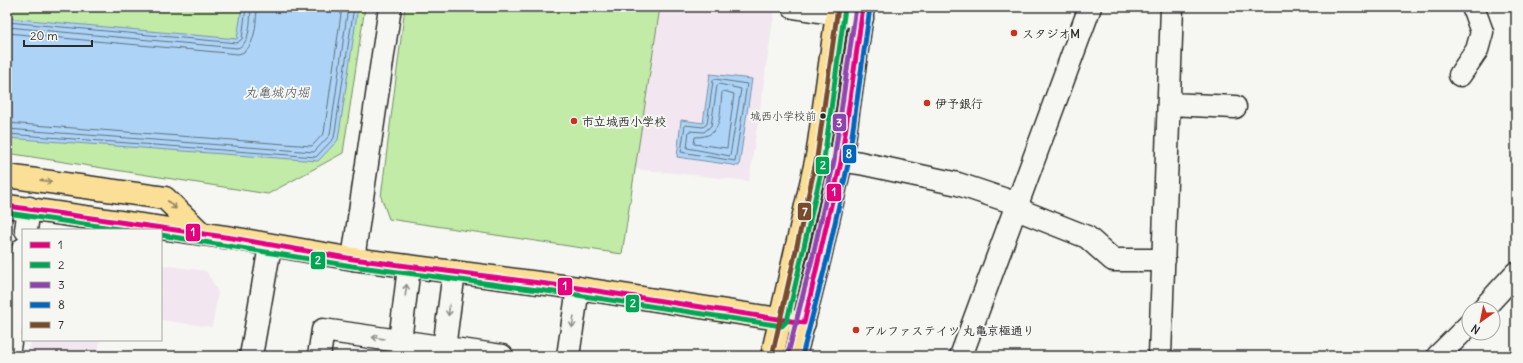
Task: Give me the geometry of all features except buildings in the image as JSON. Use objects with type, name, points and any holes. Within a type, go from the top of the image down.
[{"type":"main road","points":[[772,356],[817,157],[837,11]]},
{"type":"main road","points":[[795,356],[841,162],[863,13]]},
{"type":"main road","points":[[7,176],[165,198],[202,234]]},
{"type":"main road","points":[[7,206],[202,234],[353,259],[578,288],[804,323]]},
{"type":"street","points":[[353,259],[390,7]]},
{"type":"street","points":[[793,7],[863,13]]},
{"type":"street","points":[[961,356],[1090,7]]},
{"type":"street","points":[[1160,356],[1172,7]]},
{"type":"street","points":[[1460,75],[1477,50],[1482,32],[1473,7]]},
{"type":"street","points":[[1169,104],[1235,107]]},
{"type":"street","points":[[817,157],[841,162],[860,163],[958,184],[1018,204],[1024,212],[1087,237],[1113,260],[1164,260]]},
{"type":"street","points":[[26,229],[29,208]]},
{"type":"street","points":[[251,356],[270,246]]},
{"type":"street","points":[[8,356],[22,256]]},
{"type":"street","points":[[400,341],[409,267]]},
{"type":"street","points":[[444,348],[454,272]]},
{"type":"street","points":[[1490,301],[1516,273]]},
{"type":"street","points":[[568,356],[578,288]]},
{"type":"street","points":[[319,356],[323,330],[502,356]]},
{"type":"street","points":[[1438,356],[1461,333]]},
{"type":"shaded area","name":"市立城西小学校","points":[[405,7],[775,7],[749,181],[636,169],[622,254],[389,219],[381,197]]},
{"type":"shaded area","points":[[162,265],[206,271],[218,292],[212,327],[162,320]]},
{"type":"shaded area","points":[[31,341],[100,341],[98,356],[29,356]]},
{"type":"green space","name":"丸亀城内堀","points":[[7,7],[365,7],[343,153],[268,194],[7,153]]},
{"type":"green space","name":"市立城西小学校","points":[[405,7],[660,7],[622,254],[389,219],[381,197]]},
{"type":"water","name":"丸亀城内堀","points":[[242,7],[358,7],[338,140],[318,161],[7,138],[7,18],[237,39]]},
{"type":"water","points":[[710,74],[752,79],[739,166],[677,157],[681,120],[703,123]]},
{"type":"transit line","name":"7","points":[[772,356],[817,157],[838,7]]},
{"type":"transit line","name":"3","points":[[788,354],[813,255],[834,161],[856,7]]},
{"type":"transit line","name":"1","points":[[7,206],[232,238],[353,259],[578,288],[804,323],[841,162],[863,7]]},
{"type":"transit line","name":"2","points":[[162,235],[352,266],[577,295],[782,326],[787,321],[824,159],[845,8]]},
{"type":"transit line","name":"8","points":[[802,356],[827,259],[848,164],[870,8]]},
{"type":"transit line","name":"2","points":[[7,213],[119,229]]},
{"type":"place","name":"スタジオM","points":[[1014,33]]},
{"type":"place","name":"伊予銀行","points":[[927,103]]},
{"type":"place","name":"城西小学校前","points":[[823,116]]},
{"type":"place","name":"市立城西小学校","points":[[574,121]]},
{"type":"place","name":"アルファステイツ 丸亀京極通り","points":[[856,330]]}]
